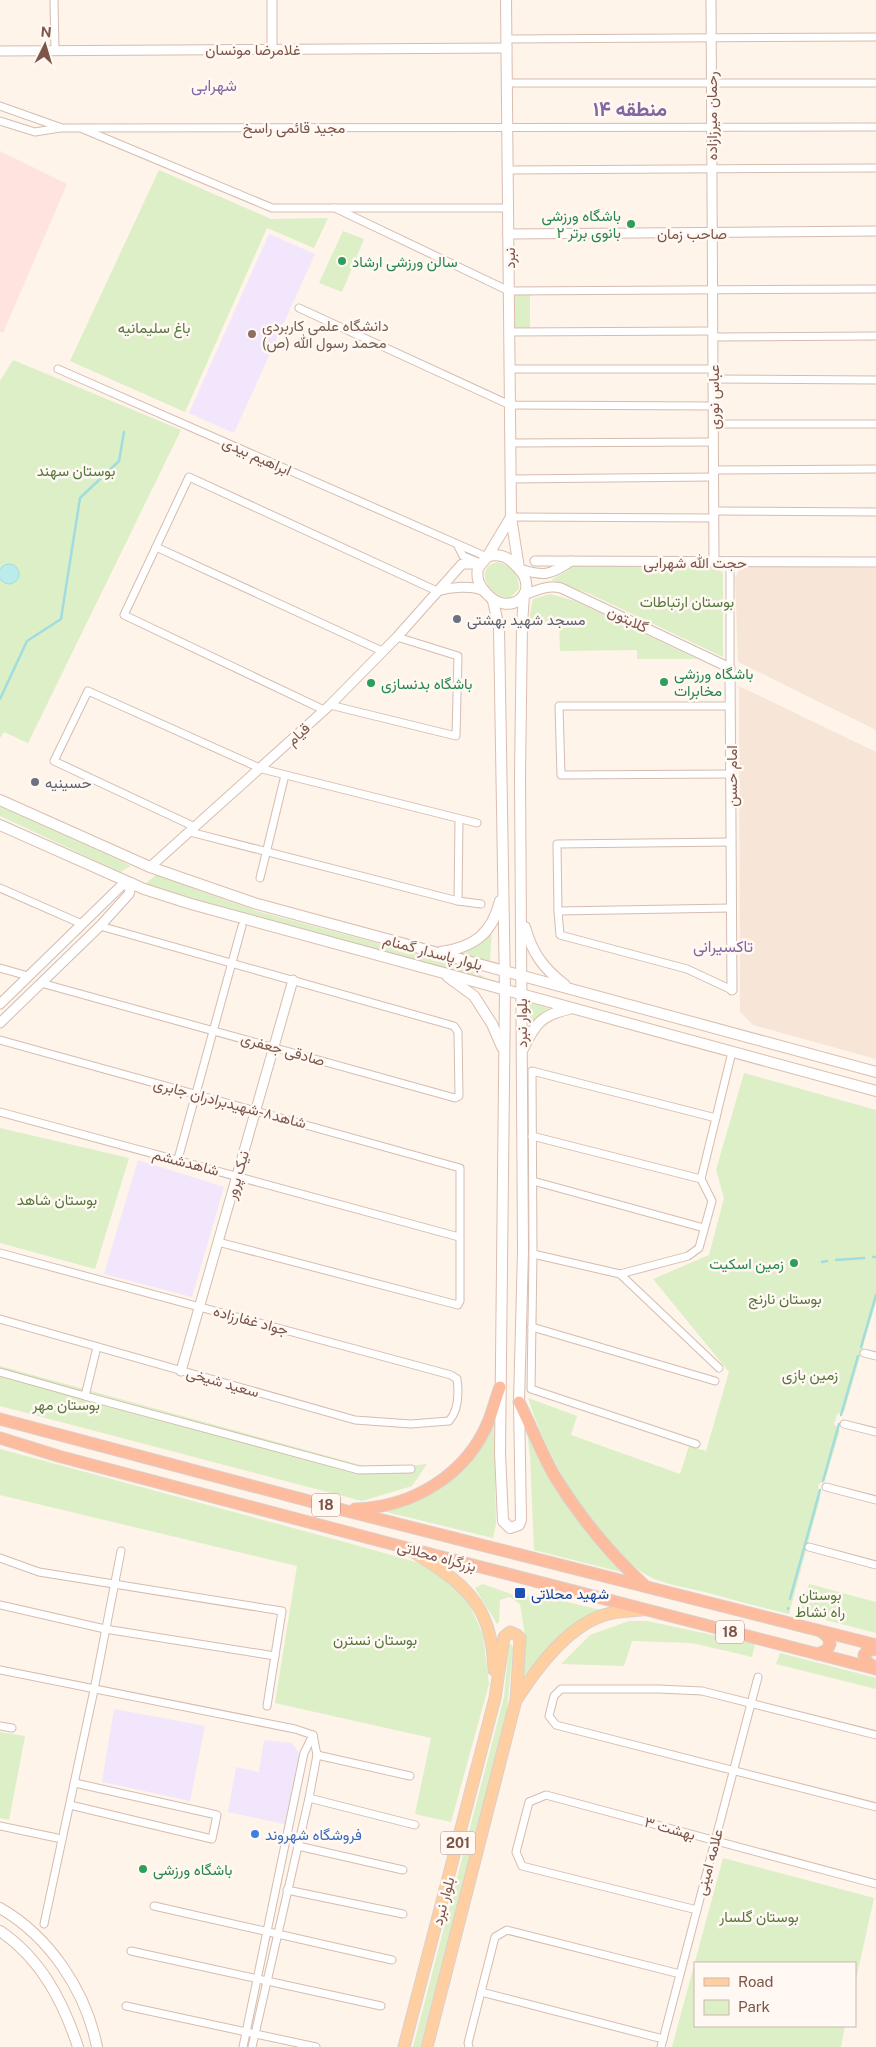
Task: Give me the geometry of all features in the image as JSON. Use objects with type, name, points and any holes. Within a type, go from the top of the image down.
[{"type":"highway","points":[[343,1510],[367,1509],[400,1502],[423,1493],[444,1479],[460,1466],[481,1436],[489,1420],[500,1387]]},
{"type":"highway","points":[[519,1402],[554,1474],[587,1523],[615,1558],[645,1586]]},
{"type":"highway","name":"بزرگراه محلاتی","points":[[3,1422],[876,1645]]},
{"type":"highway","name":"بزرگراه محلاتی","points":[[2,1437],[58,1456],[643,1610],[876,1669]]},
{"type":"highway","points":[[817,1654],[826,1650],[830,1644],[828,1637],[822,1632]]},
{"type":"highway","points":[[876,1649],[867,1651],[864,1655],[866,1661],[876,1669]]},
{"type":"main road","name":"نبرد","points":[[506,0],[510,478],[511,517],[519,569]]},
{"type":"main road","points":[[484,561],[494,555],[507,557],[519,569],[526,581],[524,594],[514,604],[500,604],[493,601],[478,582],[477,575],[484,561],[511,517]]},
{"type":"main road","name":"بلوار نبرد","points":[[493,601],[499,627],[505,990],[500,1452],[503,1521],[510,1528],[515,1528],[521,1520],[519,1402],[523,1251],[521,914],[522,633],[524,594]]},
{"type":"main road","name":"بلوار پاسدار گمنام","points":[[0,800],[150,867],[254,903],[875,1072]]},
{"type":"main road","name":"بلوار پاسدار گمنام","points":[[0,825],[132,883],[252,922],[876,1091]]},
{"type":"main road","points":[[436,953],[459,949],[482,937],[498,910],[503,890]]},
{"type":"main road","points":[[521,914],[530,944],[540,963],[570,989]]},
{"type":"main road","points":[[443,974],[474,996],[492,1024],[504,1050]]},
{"type":"main road","points":[[522,1053],[535,1026],[552,1013],[572,1009]]},
{"type":"main road","points":[[500,1452],[506,1467],[510,1470],[516,1465],[520,1452]]},
{"type":"main road","points":[[407,1548],[450,1574],[475,1600],[488,1626],[494,1656],[495,1698]]},
{"type":"main road","points":[[516,1700],[540,1663],[561,1643],[584,1626],[610,1613],[643,1610]]},
{"type":"main road","name":"بلوار نبرد","points":[[404,2047],[495,1698],[504,1637],[510,1632],[520,1638],[516,1700],[428,2047]]},
{"type":"main road","points":[[0,1908],[30,1928],[56,1958],[76,1989],[92,2023],[97,2047]]},
{"type":"main road","points":[[0,1931],[34,1961],[53,1988],[68,2018],[78,2047]]},
{"type":"street","points":[[54,0],[54,50]]},
{"type":"street","points":[[272,0],[272,49]]},
{"type":"street","name":"رحمان میرزازاده","points":[[711,0],[712,232]]},
{"type":"street","points":[[507,44],[711,38],[876,37]]},
{"type":"street","name":"غلامرضا مونسان","points":[[0,51],[272,49],[507,44]]},
{"type":"street","points":[[507,83],[876,82]]},
{"type":"street","points":[[0,106],[62,128]]},
{"type":"street","points":[[0,121],[35,132],[62,128]]},
{"type":"street","name":"مجید قائمی راسخ","points":[[62,128],[876,127]]},
{"type":"street","points":[[81,128],[272,208],[508,208]]},
{"type":"street","points":[[508,170],[876,168]]},
{"type":"street","points":[[335,208],[509,291],[876,288]]},
{"type":"street","name":"صاحب زمان","points":[[508,234],[876,231]]},
{"type":"street","name":"عباس نوری","points":[[712,232],[714,562]]},
{"type":"street","points":[[299,308],[510,406],[713,406]]},
{"type":"street","points":[[509,332],[876,336]]},
{"type":"street","name":"ابراهیم بیدی","points":[[58,368],[456,544],[484,561]]},
{"type":"street","points":[[510,369],[713,369]]},
{"type":"street","points":[[713,379],[876,380]]},
{"type":"street","points":[[713,424],[876,424]]},
{"type":"street","points":[[510,443],[713,442]]},
{"type":"street","points":[[510,478],[876,470]]},
{"type":"street","points":[[397,637],[458,656],[456,736],[327,707],[124,615],[188,477],[437,591],[452,587],[478,588],[485,591]]},
{"type":"street","points":[[511,517],[876,512]]},
{"type":"street","points":[[156,547],[382,651]]},
{"type":"street","name":"قیام","points":[[150,867],[262,769],[327,707],[397,637],[462,564],[484,561]]},
{"type":"street","points":[[519,569],[537,574],[552,574],[571,561]]},
{"type":"street","points":[[535,562],[571,561]]},
{"type":"street","name":"حجت الله شهرابی","points":[[571,561],[876,562]]},
{"type":"street","name":"امام حسن","points":[[730,562],[732,990]]},
{"type":"street","name":"گلابتون","points":[[524,594],[543,587],[561,588],[730,668]]},
{"type":"street","points":[[477,823],[262,769],[88,692],[54,761],[193,830],[266,853],[458,901],[481,904]]},
{"type":"street","points":[[730,706],[560,706],[561,775],[731,774]]},
{"type":"street","points":[[260,878],[285,775]]},
{"type":"street","points":[[458,901],[459,819]]},
{"type":"street","points":[[731,842],[556,844],[560,935],[687,969],[732,990]]},
{"type":"street","points":[[0,1004],[121,886],[132,883]]},
{"type":"street","points":[[0,1023],[100,926],[129,894],[132,883]]},
{"type":"street","points":[[0,888],[82,924]]},
{"type":"street","points":[[558,911],[731,908]]},
{"type":"street","points":[[100,926],[293,980]]},
{"type":"street","points":[[178,1159],[242,926]]},
{"type":"street","points":[[0,968],[28,976]]},
{"type":"street","name":"صادقی جعفری","points":[[41,983],[274,1046],[455,1098],[460,1093],[458,1029],[454,1026],[293,980]]},
{"type":"street","name":"نیک پرور","points":[[182,1371],[293,980]]},
{"type":"street","name":"شاهد۸-شهیدبرادران جابری","points":[[0,1040],[460,1168],[459,1237]]},
{"type":"street","points":[[534,1254],[620,1274],[688,1256],[699,1248],[712,1201],[701,1179],[732,1052]]},
{"type":"street","points":[[696,1444],[531,1389],[534,1254],[532,1071],[716,1118]]},
{"type":"street","name":"شاهدششم","points":[[0,1112],[459,1237]]},
{"type":"street","points":[[532,1136],[701,1179]]},
{"type":"street","points":[[533,1181],[704,1228]]},
{"type":"street","points":[[218,1242],[454,1306],[458,1305],[460,1301],[459,1237]]},
{"type":"street","name":"جواد غفارزاده","points":[[0,1253],[451,1374],[457,1379],[458,1402],[454,1415],[449,1421]]},
{"type":"street","points":[[620,1274],[719,1368]]},
{"type":"street","name":"سعید شیخی","points":[[0,1319],[355,1420],[411,1424],[449,1421]]},
{"type":"street","points":[[532,1327],[715,1381]]},
{"type":"street","points":[[86,1396],[97,1347]]},
{"type":"street","points":[[864,1353],[876,1356]]},
{"type":"street","points":[[0,1372],[359,1470],[410,1469]]},
{"type":"street","points":[[844,1424],[876,1432]]},
{"type":"street","points":[[826,1487],[876,1500]]},
{"type":"street","points":[[810,1548],[876,1565]]},
{"type":"street","points":[[44,1924],[94,1690],[120,1551]]},
{"type":"street","points":[[0,1558],[39,1572],[282,1611],[267,1706]]},
{"type":"street","points":[[0,1605],[105,1629],[275,1656]]},
{"type":"street","points":[[0,1670],[295,1729],[313,1735]]},
{"type":"street","name":"علامه امینی","points":[[661,2047],[758,1677]]},
{"type":"street","points":[[876,1735],[752,1702],[702,1691],[561,1689],[554,1696],[549,1716],[556,1725],[876,1807]]},
{"type":"street","points":[[0,1726],[12,1728]]},
{"type":"street","points":[[252,2047],[309,1798],[317,1755],[313,1735]]},
{"type":"street","points":[[243,2047],[304,1753],[313,1735]]},
{"type":"street","points":[[317,1755],[410,1776]]},
{"type":"street","points":[[70,1805],[212,1839],[217,1815],[75,1783]]},
{"type":"street","name":"بهشت ۳","points":[[697,1910],[522,1866],[516,1852],[529,1802],[546,1795],[876,1884]]},
{"type":"street","points":[[309,1798],[415,1825]]},
{"type":"street","points":[[0,1826],[57,1838]]},
{"type":"street","points":[[298,1846],[403,1870]]},
{"type":"street","points":[[288,1890],[403,1914]]},
{"type":"street","points":[[154,1906],[392,1960]]},
{"type":"street","points":[[469,2047],[468,2043],[495,1937],[507,1930],[680,1974]]},
{"type":"street","points":[[131,1951],[381,2006]]},
{"type":"street","points":[[481,1992],[663,2039]]},
{"type":"street","points":[[126,2006],[316,2047]]},
{"type":"shaded area","points":[[0,151],[67,184],[3,333],[0,332]]},
{"type":"shaded area","name":"دانشگاه علمی کاربردی محمد رسول الله (ص)","points":[[269,234],[315,254],[234,433],[189,413]]},
{"type":"shaded area","points":[[741,566],[876,568],[876,730],[738,662],[735,578]]},
{"type":"shaded area","points":[[739,686],[876,752],[876,1059],[753,1025],[740,1012]]},
{"type":"shaded area","points":[[138,1160],[224,1187],[192,1297],[104,1274]]},
{"type":"shaded area","points":[[114,1709],[205,1726],[190,1801],[102,1782]]},
{"type":"shaded area","points":[[264,1740],[292,1743],[301,1756],[289,1825],[228,1812],[236,1767],[259,1772]]},
{"type":"green space","name":"باغ سلیمانیه","points":[[159,170],[271,219],[328,218],[314,248],[267,228],[185,412],[70,361]]},
{"type":"green space","name":"سالن ورزشی ارشاد","points":[[343,231],[364,239],[342,292],[319,283]]},
{"type":"green space","points":[[512,294],[530,294],[530,329],[513,330]]},
{"type":"green space","name":"بوستان سهند","points":[[13,360],[181,430],[28,743],[4,732],[0,738],[0,381]]},
{"type":"green space","points":[[498,562],[511,569],[518,579],[519,589],[510,598],[502,597],[496,593],[486,582],[486,570],[490,565]]},
{"type":"green space","name":"بوستان ارتباطات","points":[[572,565],[714,565],[723,573],[723,657],[590,594],[551,580],[567,571]]},
{"type":"green space","points":[[550,594],[575,601],[697,659],[637,659],[637,650],[560,651],[559,623],[528,623],[533,599]]},
{"type":"green space","points":[[0,806],[131,866],[120,872],[0,816]]},
{"type":"green space","points":[[156,875],[257,911],[463,966],[484,977],[484,980],[239,913],[145,884]]},
{"type":"green space","points":[[492,928],[490,961],[460,954],[471,950],[479,944],[486,938]]},
{"type":"green space","points":[[525,1001],[550,1009],[532,1023],[525,1036]]},
{"type":"green space","name":"بوستان نارنج","points":[[744,1073],[876,1110],[876,1302],[844,1412],[837,1414],[834,1424],[840,1430],[825,1480],[818,1485],[820,1498],[789,1614],[657,1580],[636,1568],[615,1550],[578,1501],[547,1447],[528,1398],[577,1416],[571,1435],[680,1474],[689,1446],[706,1451],[729,1372],[653,1279],[709,1255],[724,1198],[716,1170]]},
{"type":"green space","name":"بوستان شاهد","points":[[0,1128],[129,1158],[95,1269],[0,1243]]},
{"type":"green space","name":"بوستان مهر","points":[[0,1366],[375,1469],[427,1464],[412,1486],[362,1501],[0,1406]]},
{"type":"green space","points":[[494,1421],[496,1524],[493,1538],[382,1511],[420,1499],[450,1481],[475,1456]]},
{"type":"green space","points":[[526,1423],[542,1462],[566,1504],[595,1543],[625,1573],[534,1550],[530,1456]]},
{"type":"green space","name":"بوستان نسترن","points":[[0,1449],[341,1541],[416,1562],[437,1570],[467,1599],[483,1635],[489,1684],[451,1822],[415,1814],[431,1738],[275,1703],[297,1566],[0,1495]]},
{"type":"green space","points":[[483,1584],[522,1598],[533,1594],[605,1611],[580,1625],[550,1647],[523,1678],[526,1642],[520,1604],[510,1597],[500,1600],[499,1622],[497,1624],[475,1588]]},
{"type":"green space","name":"بوستان راه نشاط","points":[[809,1584],[876,1602],[876,1633],[799,1613]]},
{"type":"green space","points":[[629,1621],[647,1621],[755,1644],[752,1657],[692,1643],[632,1641],[624,1666],[561,1664],[590,1635]]},
{"type":"green space","points":[[511,1644],[513,1648],[506,1719],[420,2047],[413,2047],[504,1697],[509,1645]]},
{"type":"green space","points":[[780,1653],[876,1678],[876,1689],[776,1664]]},
{"type":"green space","points":[[0,1732],[25,1736],[9,1820],[0,1818]]},
{"type":"green space","name":"بوستان گلسار","points":[[723,1858],[874,1898],[856,1979],[856,1962],[695,1962]]},
{"type":"green space","name":"بوستان گلسار","points":[[694,1965],[694,2027],[845,2027],[841,2047],[672,2047]]},
{"type":"water","points":[[9,564],[16,567],[19,574],[16,581],[9,584],[2,581],[-1,574],[2,567]]},
{"type":"waterway","points":[[0,699],[27,641],[61,619],[80,498],[119,461],[124,432]]},
{"type":"waterway","points":[[836,1260],[864,1258]]},
{"type":"waterway","points":[[822,1262],[827,1261]]},
{"type":"waterway","points":[[861,1347],[876,1295]]},
{"type":"waterway","points":[[841,1415],[858,1356]]},
{"type":"waterway","points":[[823,1481],[839,1424]]},
{"type":"waterway","points":[[790,1599],[820,1490]]},
{"type":"place","name":"باشگاه ورزشی بانوی برتر ۲","points":[[631,224]]},
{"type":"place","name":"سالن ورزشی ارشاد","points":[[342,261]]},
{"type":"place","name":"دانشگاه علمی کاربردی محمد رسول الله (ص)","points":[[252,334]]},
{"type":"place","name":"مسجد شهید بهشتی","points":[[457,619]]},
{"type":"place","name":"باشگاه ورزشی مخابرات","points":[[664,682]]},
{"type":"place","name":"باشگاه بدنسازی","points":[[371,683]]},
{"type":"place","name":"حسینیه","points":[[35,782]]},
{"type":"place","name":"زمین اسکیت","points":[[794,1263]]},
{"type":"place","name":"شهید محلاتی","points":[[520,1593]]},
{"type":"place","name":"فروشگاه شهروند","points":[[255,1834]]},
{"type":"place","name":"باشگاه ورزشی","points":[[143,1869]]},
{"type":"district","name":"شهرابی","points":[[214,85]]},
{"type":"district","name":"منطقه ۱۴","points":[[630,109]]},
{"type":"district","name":"تاکسیرانی","points":[[723,946]]},
{"type":"park label","name":"زمین بازی","points":[[810,1374]]}]
